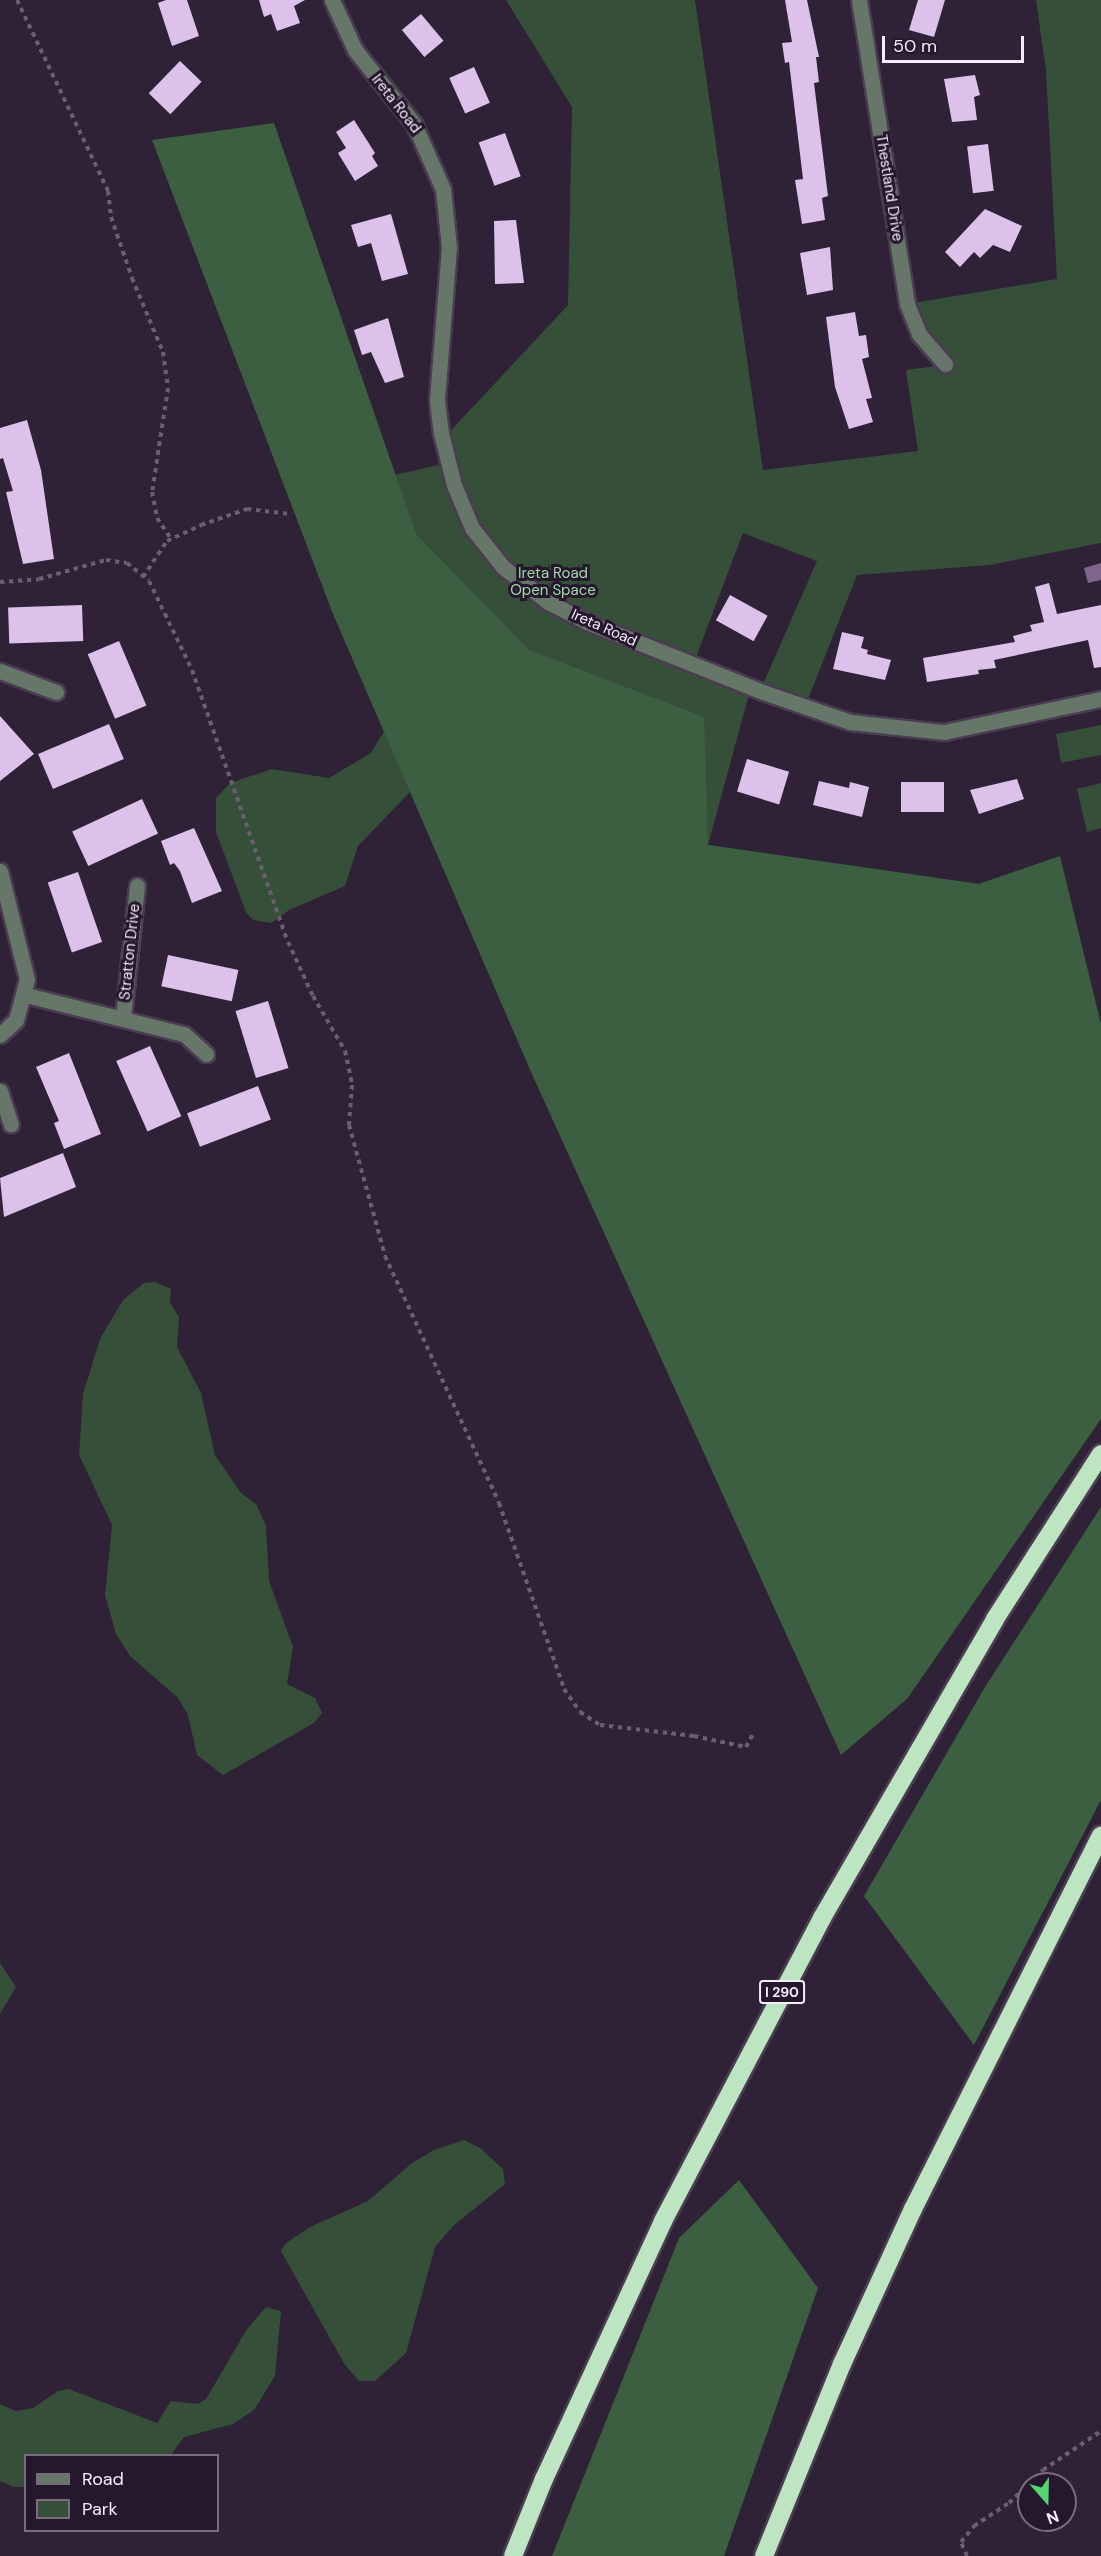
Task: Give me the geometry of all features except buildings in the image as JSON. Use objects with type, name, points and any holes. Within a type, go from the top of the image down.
[{"type":"highway","name":"I 290","points":[[518,2553],[663,2221],[822,1918],[995,1619],[1101,1454]]},
{"type":"highway","points":[[764,2556],[842,2364],[913,2209],[1101,1836]]},
{"type":"street","name":"Ireta Road","points":[[332,0],[355,51],[414,123],[443,189],[448,247],[437,400],[441,433],[468,520],[483,548],[503,567],[548,602],[587,622],[760,691],[850,722],[944,732],[1101,699]]},
{"type":"street","name":"Thestland Drive","points":[[859,0],[907,304],[919,334],[945,364]]},
{"type":"street","points":[[0,671],[56,692]]},
{"type":"street","points":[[0,872],[24,956],[26,995],[16,1020],[0,1035]]},
{"type":"street","name":"Stratton Drive","points":[[123,1017],[137,886]]},
{"type":"street","name":"Stratton Drive","points":[[26,995],[123,1017],[184,1034],[206,1054]]},
{"type":"street","points":[[0,1091],[10,1124]]},
{"type":"path","points":[[18,2],[108,191],[111,217],[132,278],[163,352],[168,388],[152,492],[157,518],[171,540]]},
{"type":"path","points":[[143,577],[171,540],[247,509],[290,514]]},
{"type":"path","points":[[0,582],[39,579],[106,560],[127,563],[149,582],[192,670],[288,942],[313,996],[345,1051],[352,1085],[349,1125],[385,1256],[499,1503],[564,1689],[580,1712],[600,1725],[694,1736],[746,1747],[753,1734]]},
{"type":"path","points":[[968,2556],[961,2542],[974,2526],[1101,2431]]},
{"type":"green space","name":"Ireta Road Open Space","points":[[506,0],[695,0],[763,470],[918,451],[906,370],[944,365],[907,304],[1057,279],[1046,71],[1036,0],[1101,0],[1101,543],[990,565],[857,575],[805,707],[760,691],[817,561],[743,533],[693,665],[751,687],[708,845],[979,884],[1060,856],[1042,897],[531,1072],[429,782],[410,792],[358,846],[345,886],[289,910],[271,923],[253,920],[246,912],[216,832],[216,798],[230,783],[272,769],[329,778],[371,753],[389,723],[360,483],[447,463],[442,440],[568,305],[572,107]]},
{"type":"green space","points":[[274,123],[416,534],[529,650],[704,717],[708,845],[979,884],[1060,856],[1101,1024],[1101,1419],[907,1699],[841,1755],[531,1072],[333,614],[152,140]]},
{"type":"green space","points":[[1101,725],[1101,755],[1061,763],[1056,734]]},
{"type":"green space","points":[[1101,783],[1101,828],[1087,832],[1077,789]]},
{"type":"green space","points":[[155,1282],[171,1289],[170,1303],[179,1317],[177,1347],[201,1393],[215,1455],[241,1493],[256,1504],[266,1526],[269,1581],[293,1647],[287,1684],[315,1698],[322,1713],[314,1723],[223,1775],[197,1755],[188,1715],[178,1698],[130,1656],[116,1634],[105,1595],[112,1525],[79,1455],[83,1394],[100,1339],[123,1300],[144,1283]]},
{"type":"green space","points":[[1101,1507],[1101,1800],[974,2045],[864,1896],[985,1687]]},
{"type":"green space","points":[[0,1963],[16,1987],[0,2014]]},
{"type":"green space","points":[[464,2140],[480,2148],[503,2169],[505,2184],[453,2226],[435,2247],[406,2353],[375,2381],[359,2381],[345,2365],[281,2251],[286,2243],[310,2227],[368,2201],[412,2163],[434,2150]]},
{"type":"green space","points":[[739,2180],[818,2288],[724,2556],[552,2556],[679,2238]]},
{"type":"green space","points":[[266,2307],[281,2311],[275,2376],[254,2410],[233,2424],[184,2437],[172,2454],[24,2454],[24,2487],[13,2487],[0,2481],[0,2404],[16,2411],[33,2408],[58,2391],[69,2389],[157,2423],[171,2401],[198,2404],[206,2399],[247,2329]]},
{"type":"shaded area","points":[[1101,563],[1101,580],[1088,583],[1084,568]]}]
